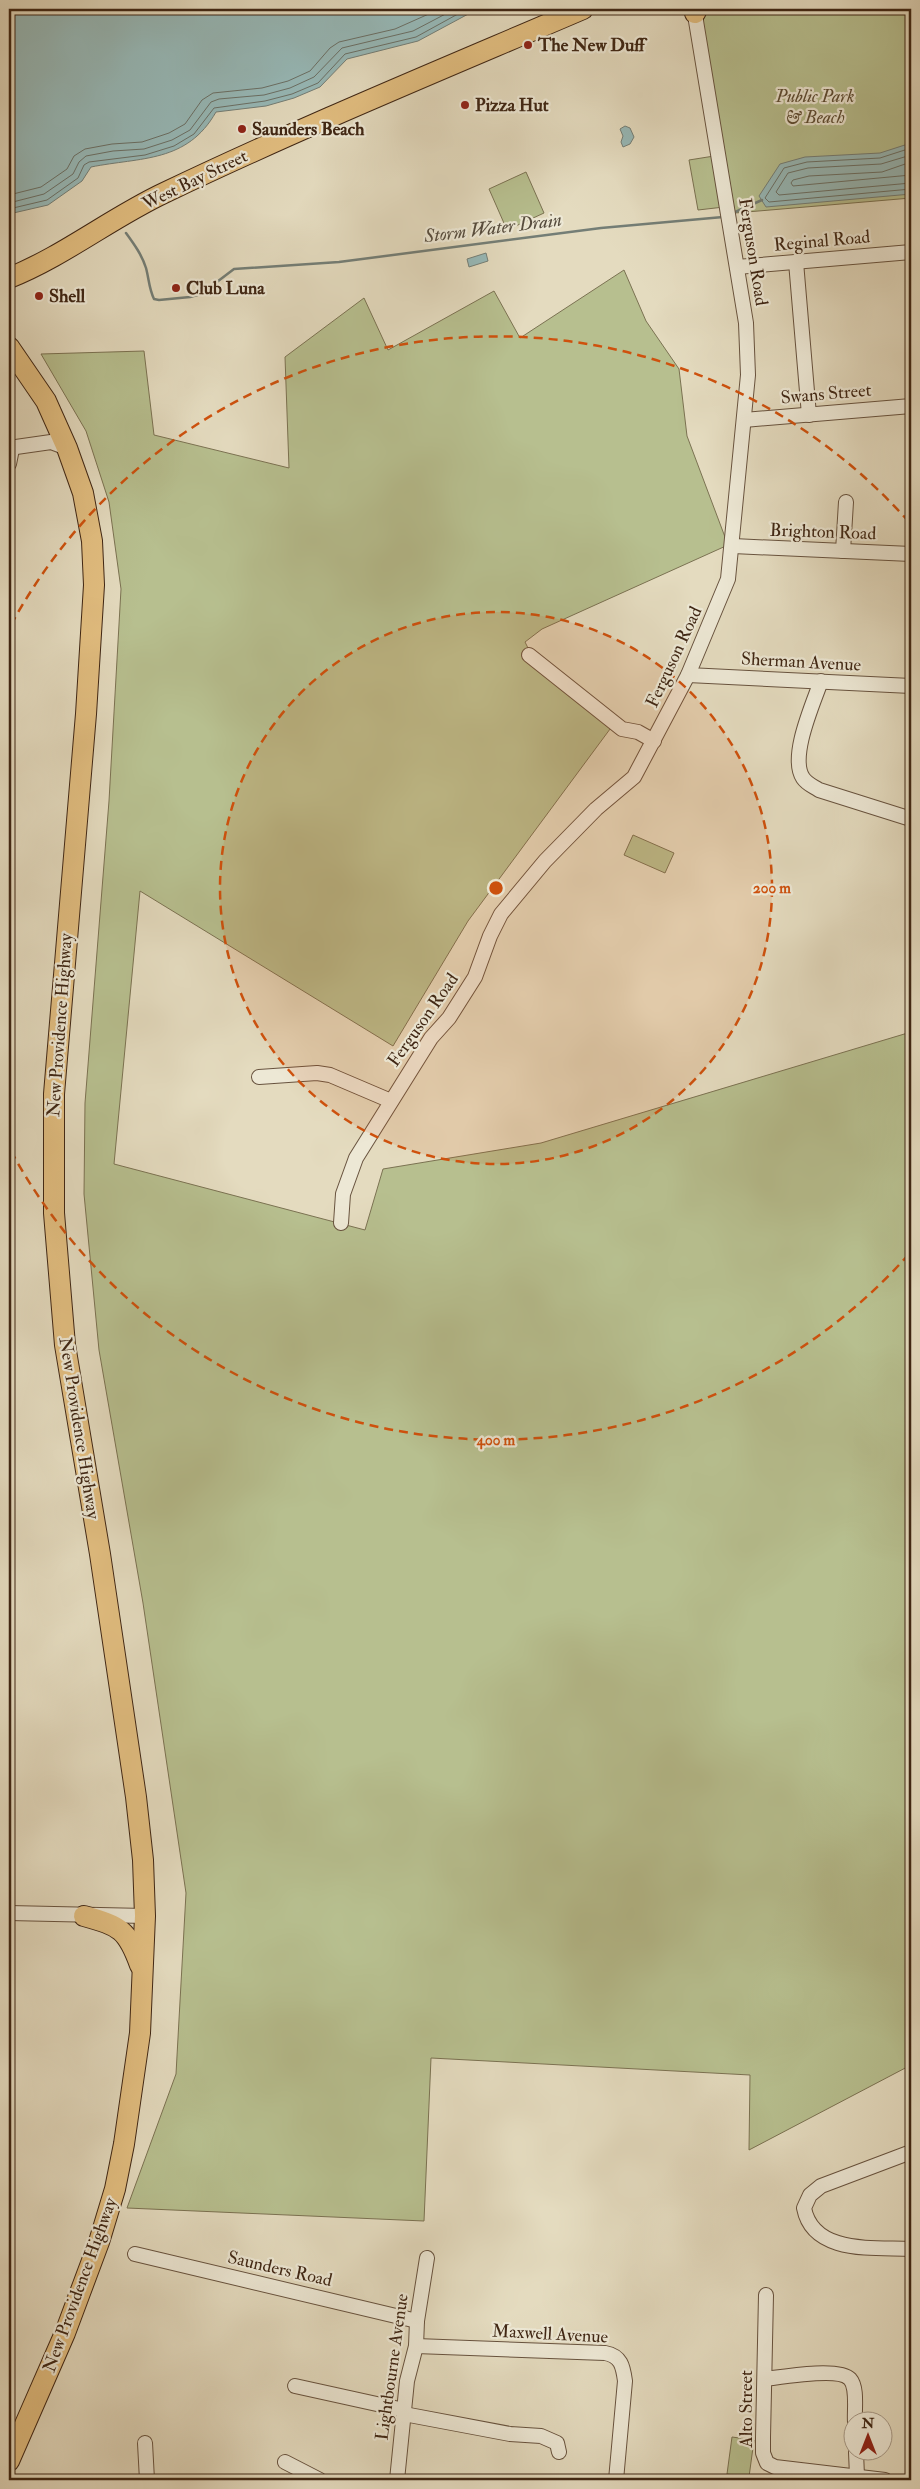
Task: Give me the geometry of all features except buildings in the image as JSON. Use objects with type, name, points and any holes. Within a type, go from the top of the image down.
[{"type":"highway","name":"West Bay Street","points":[[9,278],[34,268],[162,194],[294,133],[584,9]]},
{"type":"highway","name":"West Bay Street","points":[[9,288],[34,268]]},
{"type":"highway","name":"New Providence Highway","points":[[9,347],[46,401],[59,439],[83,493],[92,541],[94,585],[86,714],[54,1094],[52,1169],[56,1254],[65,1345],[100,1554],[136,1797],[143,1860],[145,1916],[140,2033],[134,2081],[115,2189],[99,2242],[65,2334],[9,2461]]},
{"type":"highway","name":"New Providence Highway","points":[[9,359],[34,383]]},
{"type":"highway","points":[[84,1916],[119,1928],[131,1941],[143,1974]]},
{"type":"street","name":"Ferguson Road","points":[[341,1223],[343,1194],[356,1158],[431,1038],[449,1018],[475,977],[490,936],[501,914],[545,861],[596,809],[634,777],[688,675],[721,600],[728,579],[744,420],[748,351],[746,323],[695,10]]},
{"type":"street","name":"Reginal Road","points":[[737,267],[911,252]]},
{"type":"street","points":[[796,262],[809,415]]},
{"type":"street","name":"Swans Street","points":[[744,420],[911,406]]},
{"type":"street","points":[[9,464],[10,449],[59,439]]},
{"type":"street","points":[[843,551],[846,502]]},
{"type":"street","name":"Brighton Road","points":[[732,546],[911,554]]},
{"type":"street","points":[[529,656],[622,729],[638,732],[654,741]]},
{"type":"street","name":"Sherman Avenue","points":[[688,675],[911,686]]},
{"type":"street","points":[[821,681],[798,755],[802,777],[809,785],[819,790],[911,819]]},
{"type":"street","points":[[259,1077],[318,1073],[330,1075],[391,1101]]},
{"type":"street","points":[[9,1913],[145,1916]]},
{"type":"street","points":[[911,2152],[821,2186],[810,2195],[804,2208],[812,2228],[822,2237],[838,2243],[911,2249]]},
{"type":"street","name":"Saunders Road","points":[[135,2254],[417,2320]]},
{"type":"street","name":"Lightbourne Avenue","points":[[397,2480],[407,2381],[416,2346],[417,2320],[427,2258]]},
{"type":"street","name":"Alto Street","points":[[766,2295],[763,2437],[767,2463],[775,2467],[885,2480]]},
{"type":"street","name":"Maxwell Avenue","points":[[416,2346],[605,2353],[618,2358],[623,2366],[625,2381],[616,2480]]},
{"type":"street","points":[[765,2379],[829,2374],[843,2375],[850,2379],[854,2388],[855,2412]]},
{"type":"street","points":[[295,2386],[404,2412],[510,2434],[541,2436],[557,2443],[559,2452]]},
{"type":"street","points":[[145,2443],[147,2480]]},
{"type":"street","points":[[285,2462],[320,2480]]},
{"type":"street","points":[[856,2462],[857,2476]]},
{"type":"green space","name":"Public Park & Beach","points":[[700,9],[911,9],[911,198],[735,213]]},
{"type":"green space","points":[[714,156],[724,207],[698,210],[689,160]]},
{"type":"green space","points":[[526,172],[544,213],[507,230],[489,189]]},
{"type":"green space","points":[[624,270],[646,321],[679,369],[687,436],[728,545],[542,629],[525,642],[533,658],[613,725],[468,921],[393,1046],[140,891],[114,1164],[365,1230],[383,1169],[541,1143],[911,1032],[911,2065],[749,2150],[750,2075],[431,2058],[424,2221],[127,2208],[176,2074],[186,1893],[143,1603],[99,1350],[84,1194],[85,1103],[109,801],[121,589],[109,502],[86,431],[41,354],[144,351],[154,435],[289,468],[285,357],[364,298],[388,350],[494,291],[520,338]]},
{"type":"green space","points":[[633,835],[674,853],[665,873],[624,855]]},
{"type":"green space","points":[[732,2437],[754,2440],[749,2477],[727,2474]]},
{"type":"water","points":[[9,9],[483,9],[472,12],[418,41],[347,59],[320,87],[294,98],[266,106],[216,112],[204,129],[191,141],[177,149],[145,159],[91,167],[82,181],[48,205],[9,214]]},
{"type":"water","points":[[625,126],[630,128],[634,137],[630,144],[623,147],[621,142],[623,136],[620,129]]},
{"type":"water","points":[[911,143],[911,194],[766,207],[759,196],[780,164],[805,157],[880,153]]},
{"type":"water","points":[[486,253],[488,261],[469,267],[467,259]]},
{"type":"waterway","name":"Storm Water Drain","points":[[733,213],[762,200]]},
{"type":"waterway","name":"Storm Water Drain","points":[[126,233],[138,250],[144,263],[154,299],[159,300],[201,294],[234,269],[339,262],[601,228],[723,217]]},
{"type":"place","name":"The New Duff","points":[[528,45]]},
{"type":"place","name":"Pizza Hut","points":[[465,105]]},
{"type":"place","name":"Saunders Beach","points":[[242,129]]},
{"type":"place","name":"Club Luna","points":[[176,288]]},
{"type":"place","name":"Shell","points":[[39,296]]}]
